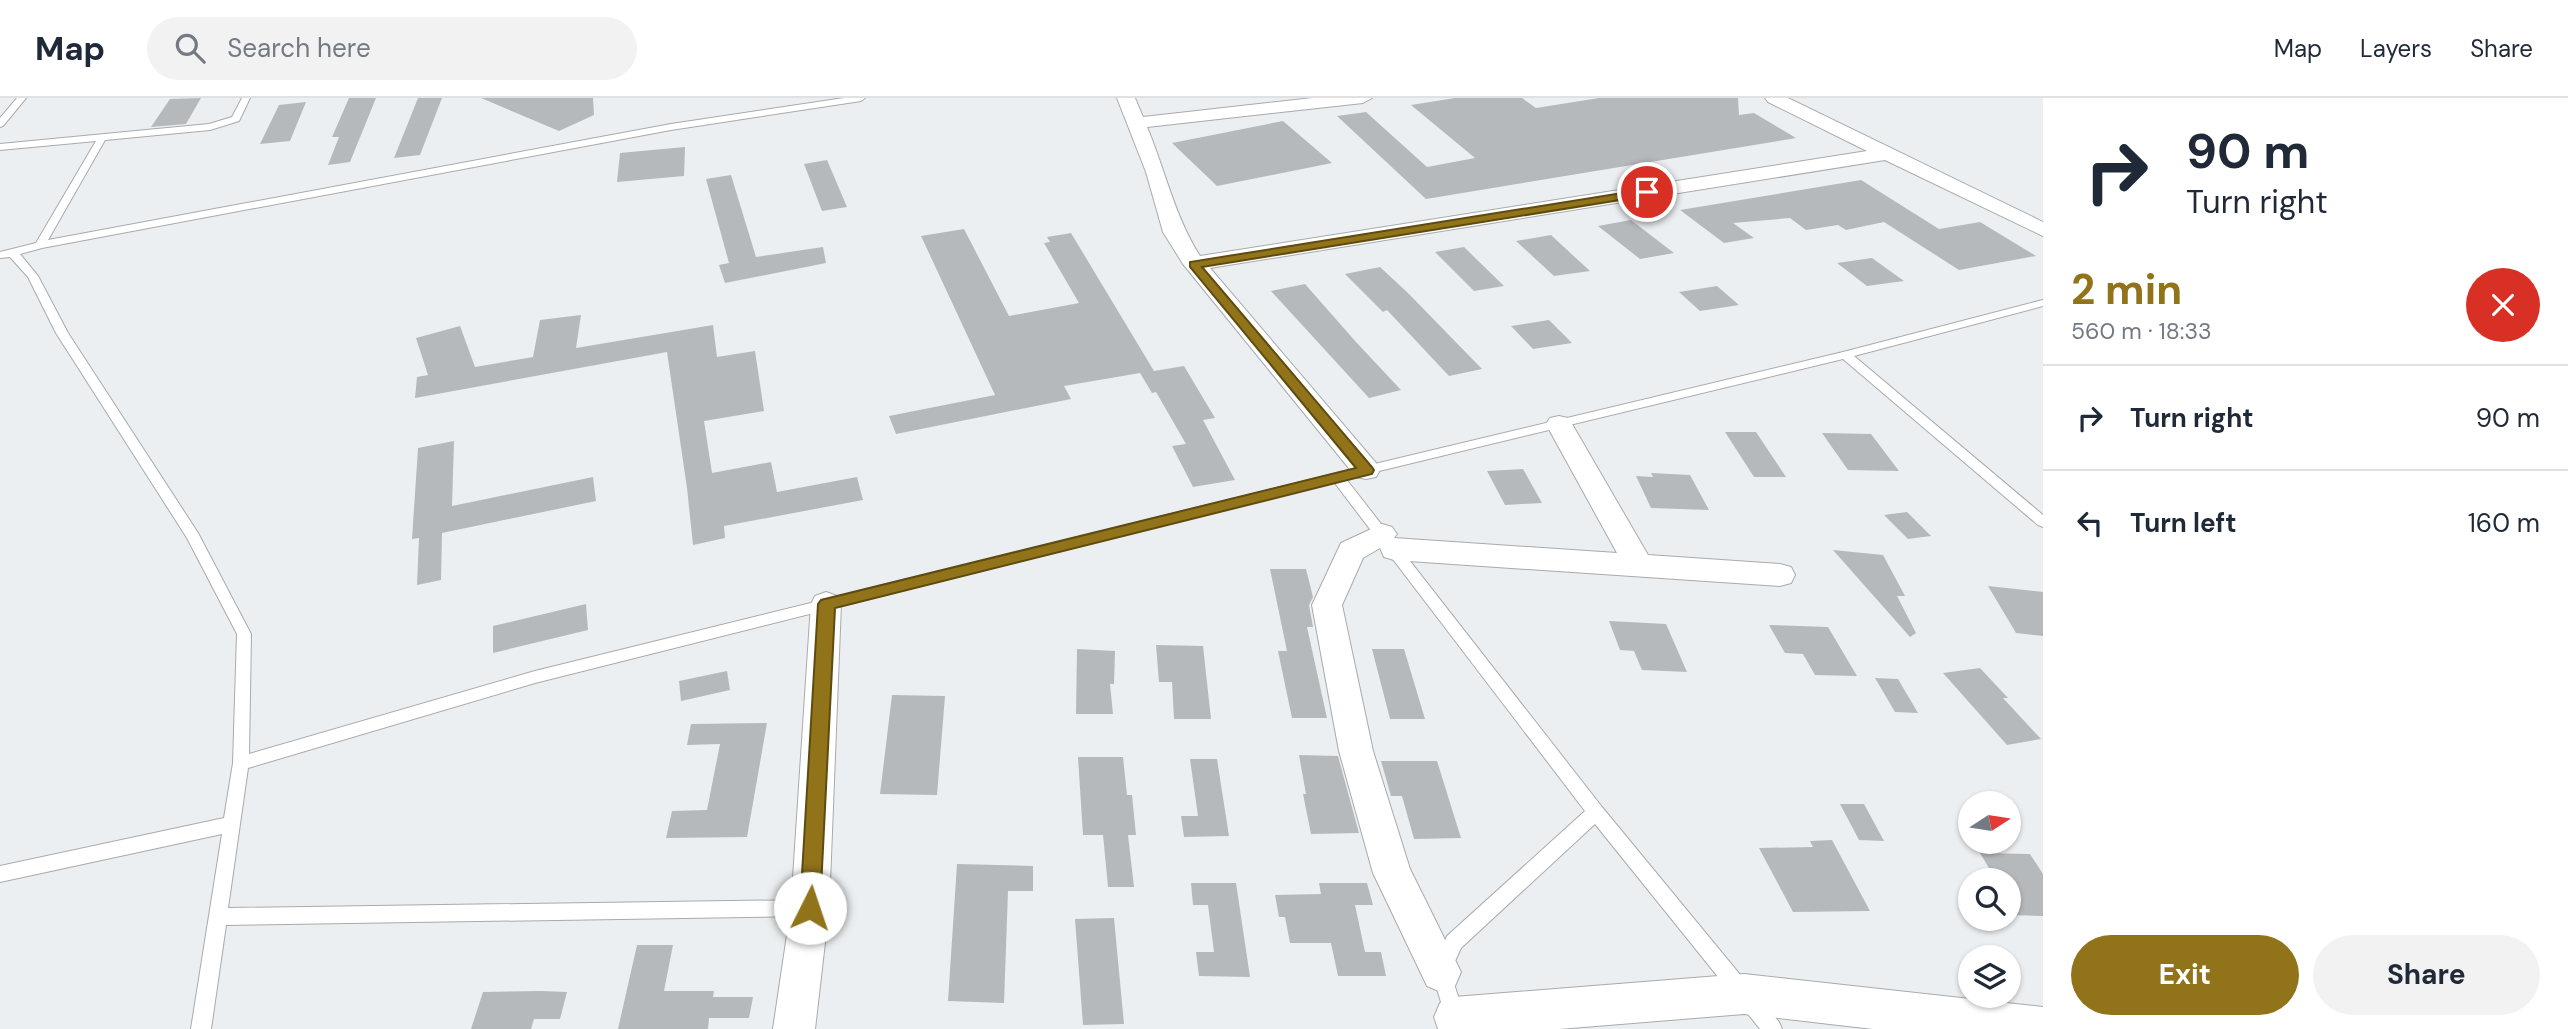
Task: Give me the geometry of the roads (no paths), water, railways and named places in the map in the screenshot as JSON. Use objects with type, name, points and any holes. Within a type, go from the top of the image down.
[{"type":"street","points":[[1126,98],[1156,172],[1174,232],[1194,264],[1366,470]]},
{"type":"street","points":[[1136,123],[1363,98]]},
{"type":"street","points":[[1774,98],[2043,230]]},
{"type":"street","points":[[1194,264],[1887,155]]},
{"type":"street","points":[[1559,424],[1640,567]]},
{"type":"street","points":[[1441,972],[1392,873],[1356,751],[1327,605],[1350,551],[1388,542],[1640,567],[1780,575]]},
{"type":"street","points":[[794,1029],[810,908],[827,604]]},
{"type":"street","points":[[1456,1023],[1744,994],[2043,1028]]},
{"type":"lane","points":[[0,124],[22,98]]},
{"type":"lane","points":[[0,147],[101,140],[227,124],[236,119],[246,98]]},
{"type":"lane","points":[[7,254],[40,245],[671,127],[861,98]]},
{"type":"lane","points":[[40,245],[101,140]]},
{"type":"lane","points":[[7,254],[33,276],[61,333],[193,536],[244,634],[241,763],[201,1029]]},
{"type":"lane","points":[[241,763],[535,677],[1337,477],[1844,355],[2043,303]]},
{"type":"lane","points":[[1844,355],[2043,522]]},
{"type":"lane","points":[[1337,477],[1596,812],[1772,1029]]},
{"type":"lane","points":[[1456,1023],[1441,972],[1454,942],[1596,812]]},
{"type":"lane","points":[[0,874],[231,824]]},
{"type":"lane","points":[[218,918],[810,908]]}]
